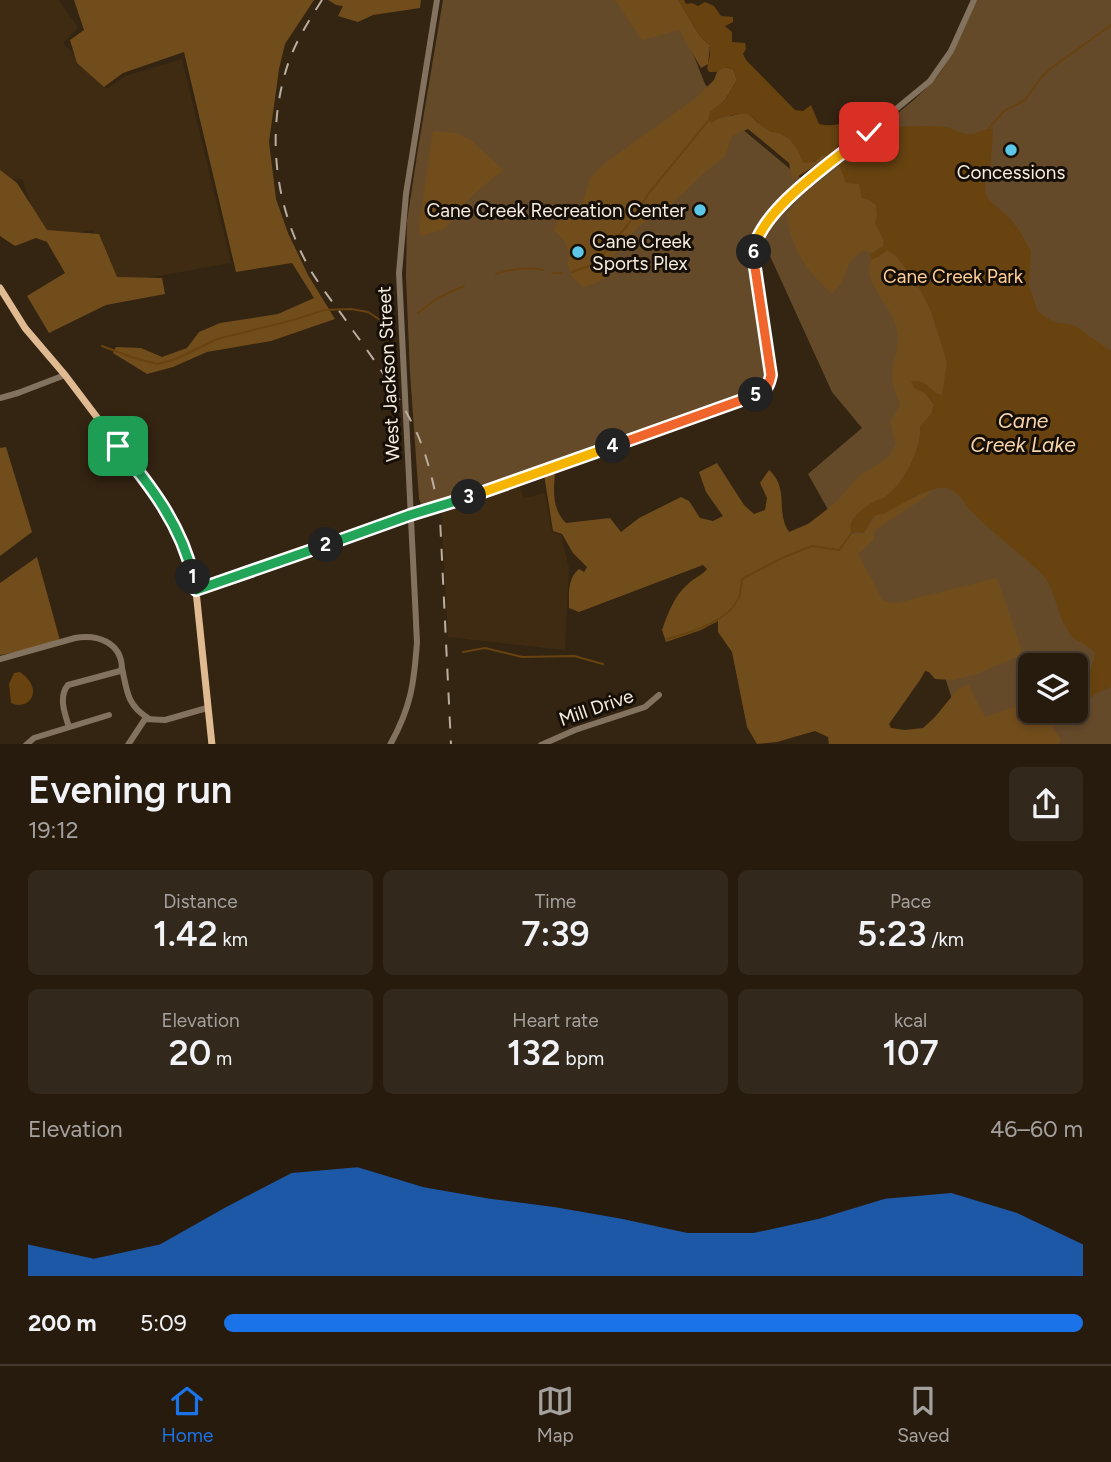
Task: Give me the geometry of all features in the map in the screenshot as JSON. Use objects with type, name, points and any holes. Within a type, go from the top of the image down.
[{"type":"main road","points":[[0,288],[25,328],[65,375],[158,498],[174,526],[186,552],[196,590],[212,744]]},
{"type":"street","name":"West Jackson Street","points":[[390,744],[406,713],[414,682],[417,642],[399,273],[406,194],[436,0]]},
{"type":"street","points":[[196,590],[762,393],[769,384],[771,375],[754,261],[755,243],[760,231],[778,208],[930,81],[951,51],[974,0]]},
{"type":"street","points":[[0,398],[65,375]]},
{"type":"street","points":[[0,659],[75,638],[94,637],[118,652],[130,701],[148,719]]},
{"type":"street","points":[[69,727],[62,698],[68,685],[120,671],[122,668]]},
{"type":"street","name":"Mill Drive","points":[[541,744],[575,730],[645,708],[659,695]]},
{"type":"street","points":[[128,744],[142,721],[164,720],[207,708]]},
{"type":"street","points":[[26,744],[34,738],[109,715]]},
{"type":"shaded area","points":[[0,0],[59,0],[78,28],[63,43],[106,89],[125,76],[182,59],[231,263],[108,285],[94,230],[43,238],[22,179],[0,180]]},
{"type":"shaded area","points":[[74,0],[314,0],[285,44],[269,142],[276,199],[288,233],[308,275],[335,319],[271,341],[207,352],[173,367],[147,374],[113,353],[116,347],[141,348],[162,357],[187,348],[199,332],[220,323],[278,314],[314,298],[292,263],[236,272],[184,52],[123,73],[104,87],[77,63],[70,40],[84,30]]},
{"type":"shaded area","points":[[328,0],[421,0],[420,8],[373,15],[358,22],[338,16],[343,6]]},
{"type":"shaded area","points":[[614,0],[678,0],[697,31],[710,45],[708,64],[701,68],[679,30],[642,40]]},
{"type":"shaded area","points":[[724,67],[733,69],[737,80],[725,100],[710,112],[715,120],[749,114],[770,131],[790,139],[800,152],[814,162],[822,155],[831,156],[792,180],[789,163],[748,129],[732,136],[725,156],[663,212],[643,223],[625,240],[612,259],[606,277],[583,287],[573,278],[564,240],[554,230],[560,217],[581,207],[591,177],[605,163],[696,98]]},
{"type":"shaded area","points":[[433,131],[455,133],[472,141],[503,170],[464,204],[443,230],[420,236],[419,225]]},
{"type":"shaded area","points":[[840,166],[846,183],[859,184],[862,198],[876,205],[875,223],[884,241],[883,246],[875,251],[879,257],[887,250],[896,256],[916,282],[931,311],[947,362],[942,395],[935,393],[925,383],[914,388],[925,393],[934,405],[931,415],[920,426],[918,445],[910,466],[891,492],[868,508],[852,534],[864,533],[876,515],[931,490],[927,496],[875,530],[873,540],[858,554],[883,601],[897,603],[997,578],[1022,651],[1018,656],[977,674],[953,680],[935,679],[925,671],[889,724],[891,728],[923,728],[957,690],[968,684],[985,717],[1018,706],[1018,723],[1054,723],[1053,727],[1061,740],[1059,744],[829,744],[828,737],[815,731],[777,742],[757,744],[747,727],[732,652],[718,632],[718,621],[666,642],[662,630],[679,594],[707,569],[703,565],[579,612],[569,608],[572,577],[579,569],[584,572],[587,567],[573,553],[562,534],[553,531],[544,474],[555,471],[556,505],[566,523],[610,518],[621,532],[639,518],[681,497],[689,501],[700,518],[713,521],[723,516],[706,492],[699,472],[717,463],[744,505],[754,514],[765,510],[767,498],[760,483],[769,470],[779,485],[783,516],[789,532],[808,524],[834,504],[861,474],[889,456],[896,444],[890,422],[900,406],[892,378],[898,336],[894,320],[870,276],[870,254],[873,252],[862,251],[850,262],[841,283],[832,294],[815,277],[796,249],[787,214],[807,192]]},
{"type":"shaded area","points":[[0,170],[17,183],[47,230],[99,234],[117,277],[162,278],[165,294],[106,305],[49,333],[27,296],[65,273],[47,242],[36,238],[15,246],[0,236]]},
{"type":"shaded area","points":[[6,447],[32,532],[0,556],[0,448]]},
{"type":"shaded area","points":[[518,482],[524,498],[545,493],[552,532],[561,535],[569,568],[565,650],[448,637],[441,509]]},
{"type":"shaded area","points":[[37,557],[61,644],[0,655],[0,583]]},
{"type":"green space","name":"Cane Creek Sports Plex","points":[[443,0],[629,0],[682,26],[705,84],[741,128],[802,179],[759,225],[750,243],[750,262],[767,371],[763,385],[752,394],[422,506],[419,499],[410,373],[406,277],[407,221]]},
{"type":"green space","name":"Cane Creek Park","points":[[977,0],[1111,0],[1111,744],[1056,744],[961,728],[946,680],[897,608],[881,604],[808,474],[862,428],[832,392],[765,245],[766,226],[785,205],[915,99],[937,77],[954,51]]},
{"type":"water","name":"Cane Creek Lake","points":[[678,0],[698,6],[705,2],[714,6],[721,16],[733,17],[733,22],[725,26],[732,32],[732,42],[745,43],[743,54],[746,60],[795,110],[803,111],[811,105],[819,124],[826,125],[837,124],[863,114],[858,128],[842,141],[837,149],[840,158],[846,163],[890,129],[945,127],[967,134],[993,129],[985,192],[991,202],[1009,217],[1031,251],[1029,286],[1038,312],[1054,322],[1074,325],[1111,351],[1111,687],[1088,700],[1088,676],[1095,653],[1069,633],[1044,576],[979,519],[954,492],[940,488],[924,492],[886,513],[876,515],[864,533],[851,534],[851,523],[855,516],[868,505],[885,497],[899,484],[915,455],[920,426],[931,414],[934,405],[925,393],[914,388],[911,381],[925,383],[942,395],[947,362],[931,311],[916,282],[896,256],[887,250],[871,260],[870,254],[883,246],[884,241],[875,223],[876,205],[862,198],[859,184],[846,183],[835,161],[827,156],[822,155],[814,162],[803,163],[791,141],[764,127],[749,114],[724,117],[712,123],[708,121],[710,112],[725,100],[737,80],[733,69],[725,67],[717,72],[709,72],[707,68],[710,45],[697,31]]},
{"type":"water","points":[[20,672],[31,684],[33,695],[28,702],[16,705],[11,703],[9,684],[14,673]]},
{"type":"waterway","points":[[989,128],[1004,111],[1025,100],[1050,69],[1111,25]]},
{"type":"waterway","points":[[572,272],[589,266],[603,255],[708,121]]},
{"type":"waterway","points":[[496,274],[531,268],[543,270]]},
{"type":"waterway","points":[[553,273],[561,273]]},
{"type":"waterway","points":[[418,313],[438,298],[464,286]]},
{"type":"waterway","points":[[102,346],[157,364],[176,359],[217,339],[324,310],[351,309],[368,312],[391,327]]},
{"type":"waterway","points":[[667,639],[708,625],[727,613],[739,597],[742,579],[812,546],[839,550],[851,534]]},
{"type":"waterway","points":[[463,652],[485,648],[522,657],[574,656],[603,664]]},
{"type":"railway","points":[[322,0],[296,45],[282,87],[276,141],[281,195],[298,246],[311,271],[395,392],[416,431],[428,462],[440,518],[451,744]]},
{"type":"place","name":"Concessions","points":[[1011,150]]},
{"type":"place","name":"Cane Creek Recreation Center","points":[[700,210]]},
{"type":"place","name":"Cane Creek Sports Plex","points":[[578,252]]},
{"type":"route","points":[[118,446],[158,498],[174,526],[186,552],[196,590],[762,393],[769,384],[771,375],[754,261],[755,243],[760,231],[778,208],[869,132]]}]
